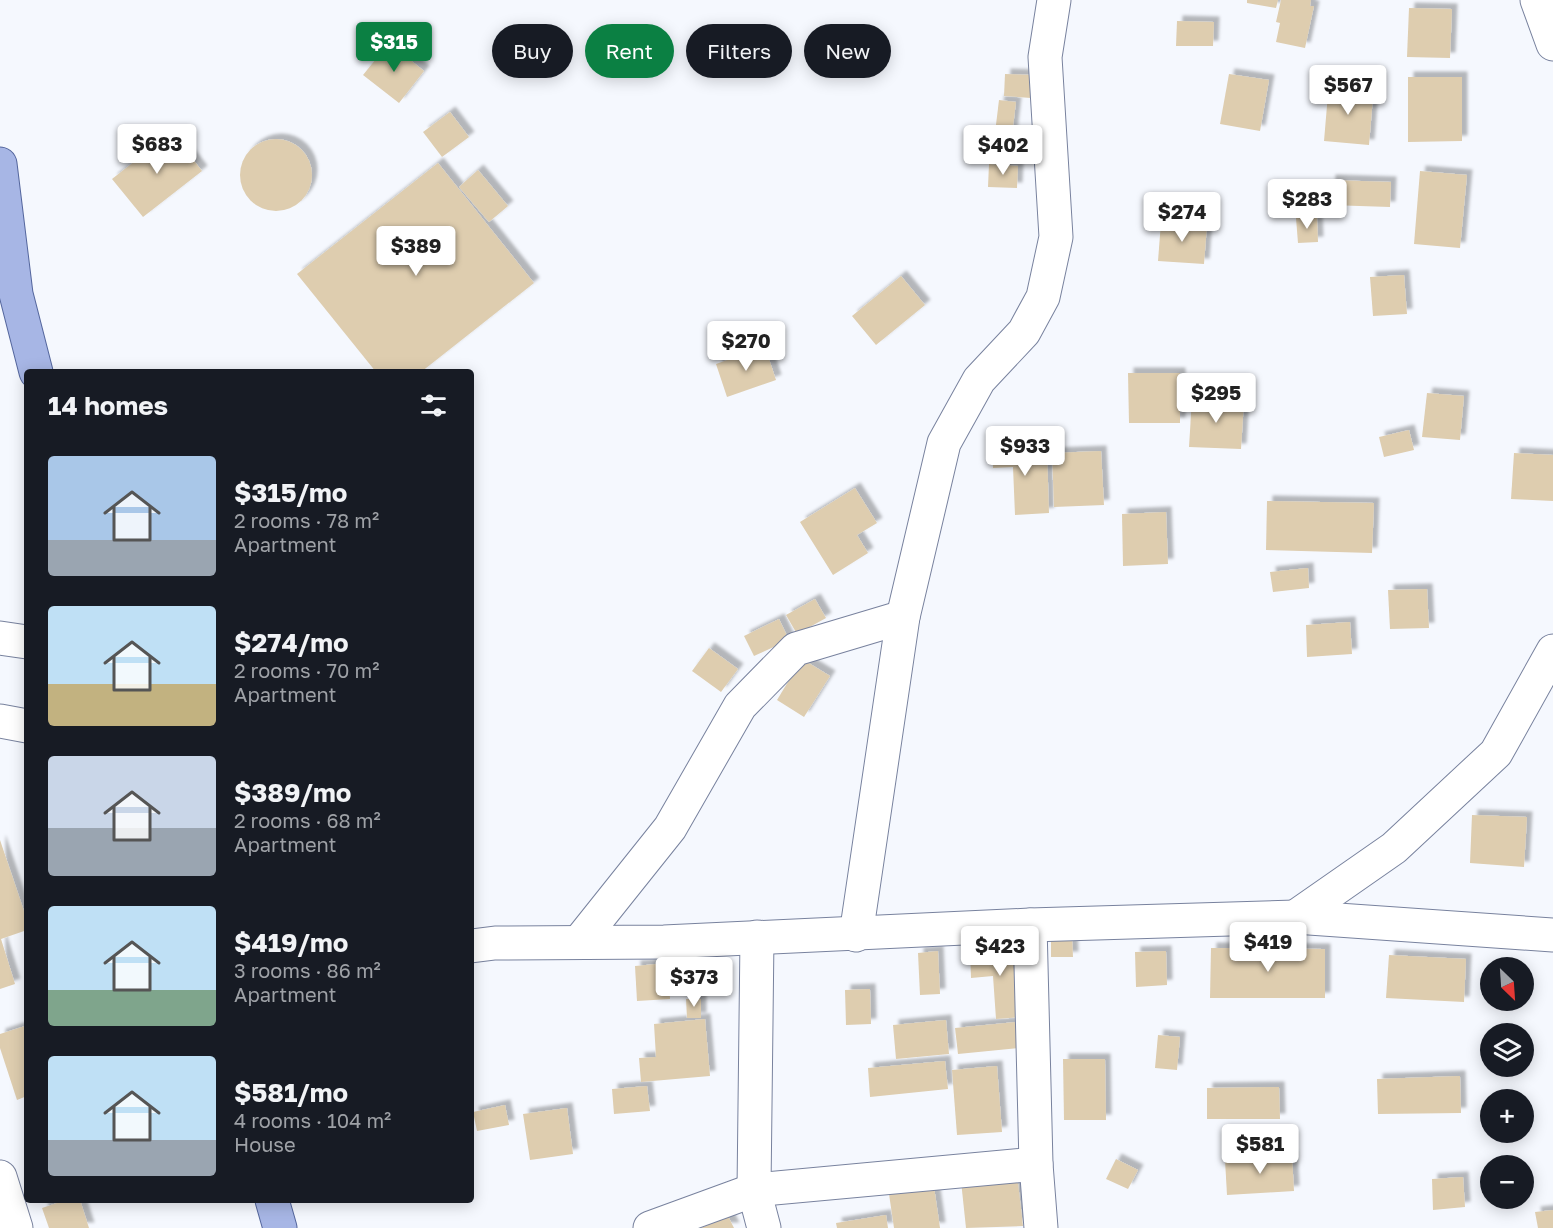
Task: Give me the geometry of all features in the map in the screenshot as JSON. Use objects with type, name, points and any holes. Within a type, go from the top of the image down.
[{"type":"main road","points":[[0,164],[16,294],[35,369]]},
{"type":"main road","points":[[273,1203],[280,1228]]},
{"type":"street","points":[[856,935],[903,617],[944,442],[979,380],[1024,332],[1043,297],[1056,237],[1045,57],[1054,0]]},
{"type":"street","points":[[1537,0],[1553,44]]},
{"type":"street","points":[[579,942],[670,828],[741,706],[796,649],[903,617]]},
{"type":"street","points":[[0,638],[24,642]]},
{"type":"street","points":[[1295,917],[1394,848],[1496,753],[1553,651]]},
{"type":"street","points":[[0,721],[24,725]]},
{"type":"street","points":[[474,946],[495,943],[664,942],[856,935],[1030,925],[1295,917],[1553,935]]},
{"type":"street","points":[[1030,925],[1036,1164],[1041,1228]]},
{"type":"street","points":[[757,937],[754,1190],[764,1228]]},
{"type":"street","points":[[650,1228],[754,1190],[1036,1164]]},
{"type":"street","points":[[0,1177],[16,1228]]},
{"type":"building","points":[[1247,0],[1278,0],[1276,8],[1247,3]]},
{"type":"building","points":[[1281,0],[1311,0],[1310,6],[1314,6],[1305,48],[1276,42],[1280,23],[1276,22]]},
{"type":"building","points":[[1409,8],[1452,9],[1450,58],[1407,57]]},
{"type":"building","points":[[1177,21],[1214,22],[1213,46],[1176,46]]},
{"type":"building","points":[[389,43],[424,71],[399,103],[363,75]]},
{"type":"building","points":[[1005,74],[1032,75],[1031,98],[1004,96]]},
{"type":"building","points":[[1229,74],[1269,80],[1260,131],[1220,124]]},
{"type":"building","points":[[1408,77],[1462,77],[1462,141],[1408,142]]},
{"type":"building","points":[[1329,82],[1352,84],[1351,95],[1373,97],[1369,145],[1324,141]]},
{"type":"building","points":[[999,100],[1016,102],[1012,135],[995,133]]},
{"type":"building","points":[[450,112],[469,137],[442,157],[423,132]]},
{"type":"building","points":[[172,132],[202,171],[143,217],[112,179]]},
{"type":"building","points":[[276,139],[296,145],[306,155],[312,175],[306,195],[296,205],[276,211],[256,205],[246,195],[240,175],[246,155],[256,145]]},
{"type":"building","points":[[438,163],[534,283],[425,369],[374,369],[297,274]]},
{"type":"building","points":[[989,164],[1018,166],[1017,188],[988,187]]},
{"type":"building","points":[[478,170],[508,206],[489,222],[459,187]]},
{"type":"building","points":[[1420,171],[1467,175],[1460,248],[1414,244]]},
{"type":"building","points":[[1330,180],[1391,182],[1390,207],[1329,205]]},
{"type":"building","points":[[1317,217],[1318,242],[1298,243],[1296,218]]},
{"type":"building","points":[[1161,222],[1207,225],[1204,264],[1158,261]]},
{"type":"building","points":[[1404,275],[1407,314],[1373,316],[1370,277]]},
{"type":"building","points":[[901,276],[925,305],[876,345],[852,316]]},
{"type":"building","points":[[765,347],[776,380],[727,397],[716,364]]},
{"type":"building","points":[[1128,373],[1180,373],[1180,423],[1129,423]]},
{"type":"building","points":[[1427,393],[1464,396],[1460,440],[1422,437]]},
{"type":"building","points":[[1192,398],[1244,401],[1241,449],[1189,447]]},
{"type":"building","points":[[1409,430],[1414,450],[1384,457],[1379,437]]},
{"type":"building","points":[[1012,442],[1012,452],[1047,451],[1049,513],[1015,515],[1013,467],[993,468],[992,443]]},
{"type":"building","points":[[1101,451],[1104,505],[1054,507],[1052,453]]},
{"type":"building","points":[[1514,453],[1553,455],[1553,501],[1511,499]]},
{"type":"building","points":[[855,488],[877,523],[857,535],[868,553],[833,575],[800,522]]},
{"type":"building","points":[[1267,501],[1374,503],[1372,553],[1266,550]]},
{"type":"building","points":[[1166,512],[1168,564],[1123,566],[1122,514]]},
{"type":"building","points":[[1308,568],[1309,588],[1273,592],[1270,572]]},
{"type":"building","points":[[1427,589],[1429,628],[1390,629],[1388,590]]},
{"type":"building","points":[[815,599],[826,618],[797,634],[786,615]]},
{"type":"building","points":[[779,619],[789,640],[754,656],[744,636]]},
{"type":"building","points":[[1350,622],[1352,654],[1307,657],[1306,625]]},
{"type":"building","points":[[709,648],[738,669],[721,692],[692,671]]},
{"type":"building","points":[[802,659],[830,676],[804,717],[777,700]]},
{"type":"building","points":[[1472,815],[1527,817],[1524,867],[1470,863]]},
{"type":"building","points":[[0,840],[24,911],[24,931],[1,939],[15,984],[0,989]]},
{"type":"building","points":[[1051,936],[1072,936],[1073,957],[1051,957]]},
{"type":"building","points":[[1016,946],[1021,1017],[996,1019],[993,976],[971,978],[970,949]]},
{"type":"building","points":[[1211,948],[1325,949],[1325,998],[1210,998]]},
{"type":"building","points":[[938,951],[940,994],[920,995],[918,953]]},
{"type":"building","points":[[1166,951],[1167,985],[1136,987],[1135,952]]},
{"type":"building","points":[[1389,955],[1466,959],[1464,1002],[1386,998]]},
{"type":"building","points":[[668,963],[670,999],[637,1001],[635,966]]},
{"type":"building","points":[[870,989],[871,1024],[846,1025],[845,990]]},
{"type":"building","points":[[686,999],[701,999],[701,1018],[687,1018]]},
{"type":"building","points":[[705,1019],[710,1076],[641,1082],[639,1058],[656,1057],[654,1024]]},
{"type":"building","points":[[946,1020],[949,1054],[896,1059],[893,1025]]},
{"type":"building","points":[[1016,1022],[1019,1048],[958,1054],[955,1028]]},
{"type":"building","points":[[24,1026],[24,1097],[17,1100],[0,1048],[0,1034]]},
{"type":"building","points":[[1158,1035],[1180,1037],[1177,1070],[1155,1068]]},
{"type":"building","points":[[1063,1059],[1105,1059],[1106,1120],[1064,1120]]},
{"type":"building","points":[[945,1061],[948,1089],[870,1097],[868,1068]]},
{"type":"building","points":[[997,1066],[1002,1132],[957,1135],[952,1070]]},
{"type":"building","points":[[1460,1076],[1461,1113],[1378,1114],[1377,1079]]},
{"type":"building","points":[[647,1086],[650,1111],[614,1114],[612,1089]]},
{"type":"building","points":[[1279,1087],[1280,1119],[1207,1119],[1207,1088]]},
{"type":"building","points":[[505,1105],[509,1125],[477,1131],[474,1112]]},
{"type":"building","points":[[567,1108],[573,1154],[530,1160],[523,1114]]},
{"type":"building","points":[[1292,1156],[1294,1191],[1227,1195],[1225,1160]]},
{"type":"building","points":[[1116,1159],[1138,1170],[1128,1189],[1106,1179]]},
{"type":"building","points":[[1017,1175],[1023,1226],[966,1228],[961,1181]]},
{"type":"building","points":[[1463,1177],[1465,1207],[1433,1210],[1432,1179]]},
{"type":"building","points":[[934,1187],[940,1228],[894,1228],[889,1194]]},
{"type":"building","points":[[57,1203],[81,1203],[89,1228],[49,1228],[42,1208]]},
{"type":"building","points":[[1553,1210],[1553,1228],[1538,1228],[1535,1212]]},
{"type":"building","points":[[886,1215],[888,1228],[837,1228],[836,1223]]},
{"type":"building","points":[[728,1216],[734,1228],[701,1228]]}]
